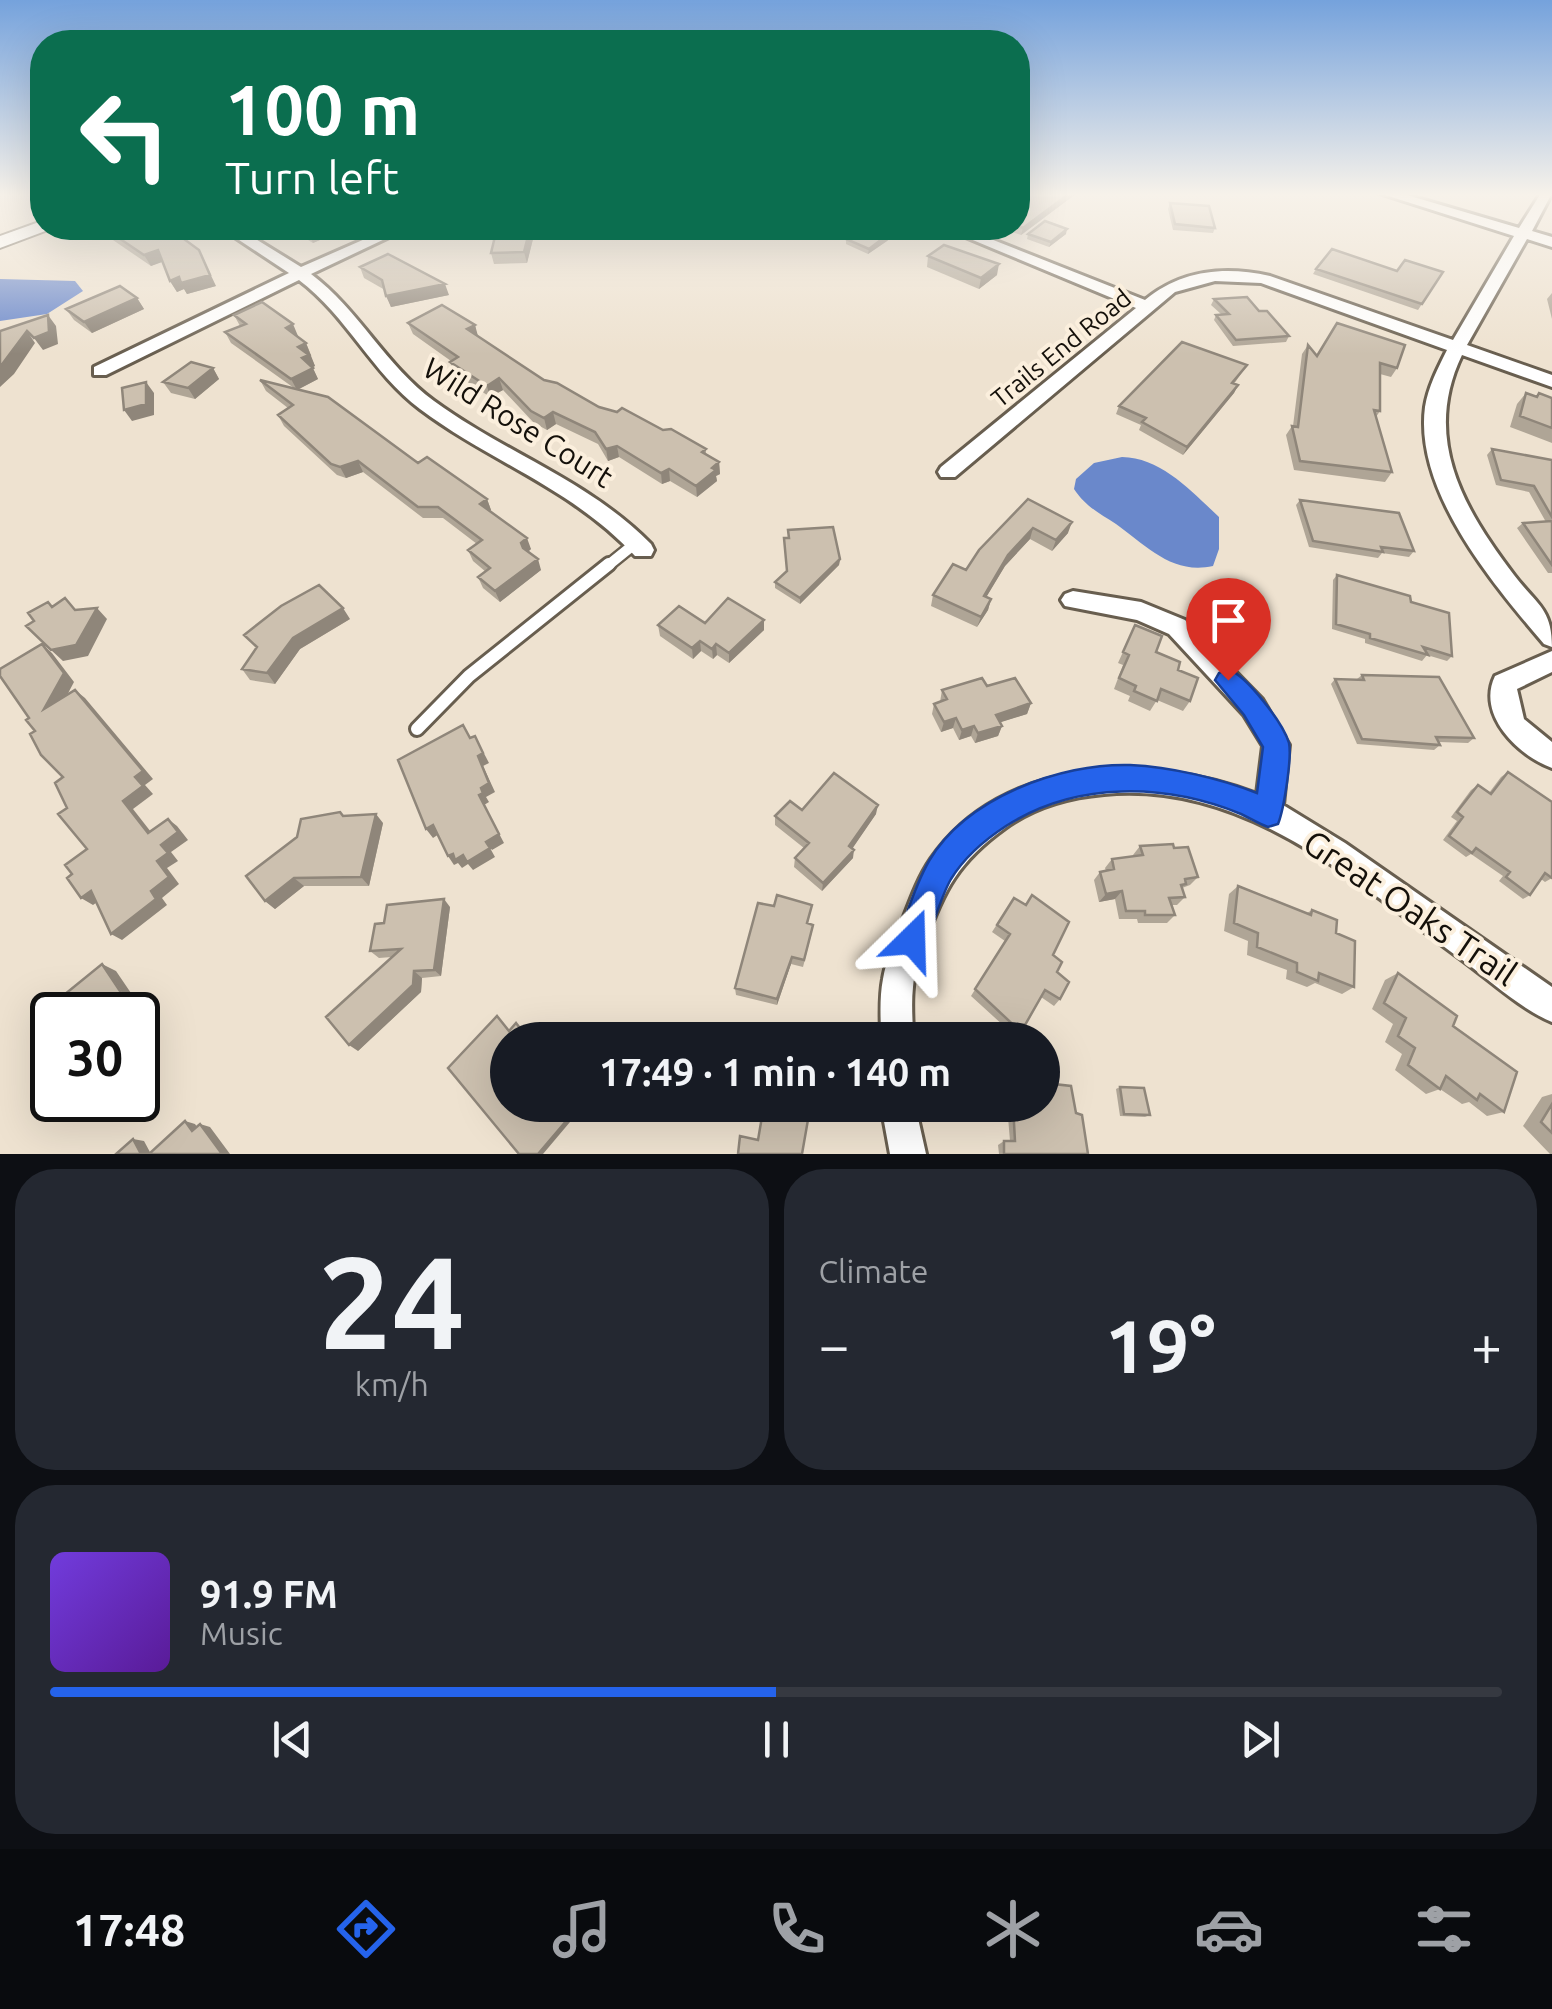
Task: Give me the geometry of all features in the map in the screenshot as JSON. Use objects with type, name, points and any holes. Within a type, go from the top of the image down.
[{"type":"street","name":"Wild Rose Court","points":[[258,247],[334,301],[380,361],[426,404],[492,446],[591,500],[640,546]]},
{"type":"street","points":[[100,371],[360,247]]},
{"type":"street","points":[[998,247],[1150,308]]},
{"type":"street","points":[[1517,247],[1458,348],[1434,408],[1446,484],[1503,581],[1552,636]]},
{"type":"street","name":"Trails End Road","points":[[948,472],[1150,308],[1169,288],[1191,277],[1224,274],[1264,279],[1552,381]]},
{"type":"street","points":[[1073,600],[1141,610],[1177,627],[1253,707],[1276,745],[1268,814]]},
{"type":"street","points":[[1552,662],[1504,683],[1504,709],[1526,741],[1552,756]]},
{"type":"street","name":"Great Oaks Trail","points":[[898,1022],[899,975],[940,870],[977,829],[1022,801],[1073,783],[1129,778],[1187,786],[1248,803],[1328,847],[1552,1006]]},
{"type":"street","points":[[901,1122],[908,1154]]},
{"type":"lane","points":[[417,729],[470,676],[640,546]]},
{"type":"water","points":[[0,279],[75,281],[83,291],[47,314],[0,321]]},
{"type":"water","points":[[1122,457],[1163,470],[1219,517],[1219,549],[1213,566],[1185,566],[1161,557],[1078,495],[1074,489],[1076,479],[1094,463]]},
{"type":"building","points":[[132,247],[195,247],[210,275],[181,283],[179,277],[170,281],[158,250],[144,255]]},
{"type":"building","points":[[492,247],[525,247],[524,252],[491,253]]},
{"type":"building","points":[[941,247],[949,247],[999,264],[981,278],[928,256]]},
{"type":"building","points":[[1332,249],[1397,271],[1405,260],[1443,272],[1422,304],[1316,269]]},
{"type":"building","points":[[388,254],[445,284],[386,296],[382,280],[360,267]]},
{"type":"building","points":[[120,286],[137,298],[84,322],[66,309]]},
{"type":"building","points":[[1247,297],[1259,311],[1267,311],[1289,336],[1236,340],[1216,315],[1229,314],[1214,299]]},
{"type":"building","points":[[262,302],[293,324],[286,328],[306,343],[298,347],[309,355],[302,358],[313,368],[291,379],[225,332],[246,324],[234,315]]},
{"type":"building","points":[[442,305],[475,325],[467,329],[544,380],[557,383],[599,407],[617,412],[622,408],[706,449],[702,452],[719,462],[712,468],[716,470],[696,486],[669,469],[661,473],[617,446],[606,449],[595,432],[553,412],[544,418],[531,411],[499,378],[487,386],[450,362],[458,357],[408,323]]},
{"type":"building","points":[[48,315],[49,332],[34,338],[27,331],[0,367],[0,331]]},
{"type":"building","points":[[1337,323],[1405,345],[1397,368],[1380,363],[1380,411],[1374,410],[1392,472],[1300,461],[1292,426],[1298,427],[1308,345],[1317,356]]},
{"type":"building","points":[[1182,342],[1247,365],[1232,383],[1238,385],[1187,447],[1142,422],[1146,418],[1119,406]]},
{"type":"building","points":[[191,362],[213,368],[188,388],[163,382]]},
{"type":"building","points":[[260,380],[328,397],[418,463],[427,457],[487,499],[480,504],[527,538],[521,543],[523,548],[538,559],[495,591],[478,577],[490,568],[468,550],[482,540],[438,507],[418,507],[358,461],[340,467],[331,464],[278,415],[293,405]]},
{"type":"building","points":[[146,382],[146,404],[124,410],[122,388]]},
{"type":"building","points":[[1526,393],[1552,398],[1552,428],[1520,416]]},
{"type":"building","points":[[1492,449],[1552,460],[1552,517],[1534,486],[1501,480]]},
{"type":"building","points":[[1028,499],[1072,522],[1056,540],[1033,528],[1008,555],[984,596],[991,599],[981,617],[933,595],[953,564],[966,570],[979,550]]},
{"type":"building","points":[[1300,500],[1399,513],[1414,551],[1381,547],[1383,552],[1313,541]]},
{"type":"building","points":[[1552,521],[1552,565],[1523,523]]},
{"type":"building","points":[[833,527],[840,559],[800,598],[775,582],[787,571],[784,538],[789,538],[788,530]]},
{"type":"building","points":[[1337,575],[1410,596],[1411,602],[1449,613],[1452,656],[1423,647],[1428,655],[1336,624]]},
{"type":"building","points":[[319,585],[343,608],[293,638],[267,673],[242,669],[257,647],[244,635],[281,606]]},
{"type":"building","points":[[65,598],[75,610],[97,608],[76,645],[51,650],[26,626],[34,621],[28,613],[48,602],[52,607]]},
{"type":"building","points":[[728,598],[764,620],[729,653],[716,644],[712,649],[700,641],[692,648],[658,625],[679,606],[705,623]]},
{"type":"building","points":[[1135,625],[1162,636],[1156,652],[1180,662],[1178,670],[1198,678],[1190,701],[1161,689],[1157,701],[1134,691],[1136,686],[1119,678],[1129,655],[1123,652]]},
{"type":"building","points":[[42,644],[64,673],[44,709],[75,690],[143,771],[135,777],[143,786],[123,801],[148,833],[168,819],[178,832],[161,845],[168,853],[157,861],[169,877],[151,891],[156,899],[111,934],[91,891],[81,898],[67,878],[72,874],[65,865],[87,849],[58,814],[67,808],[55,783],[63,777],[41,755],[30,734],[35,731],[26,720],[29,718],[0,676],[0,669]]},
{"type":"building","points":[[1362,675],[1439,677],[1474,738],[1436,737],[1440,745],[1362,739],[1335,679],[1364,680]]},
{"type":"building","points":[[982,678],[987,686],[1015,678],[1031,703],[996,715],[1002,726],[978,733],[974,726],[962,730],[956,718],[944,722],[934,704],[947,699],[942,690]]},
{"type":"building","points":[[463,725],[470,738],[475,736],[483,753],[478,756],[489,783],[479,795],[499,834],[486,842],[490,848],[467,862],[463,855],[455,860],[453,854],[448,856],[433,825],[426,829],[398,760]]},
{"type":"building","points":[[1508,772],[1552,802],[1552,878],[1545,873],[1530,895],[1506,877],[1510,872],[1476,848],[1472,853],[1449,836],[1463,817],[1457,812],[1478,785],[1491,794]]},
{"type":"building","points":[[834,773],[878,805],[849,846],[854,850],[823,883],[795,858],[809,843],[775,816],[790,801],[802,810]]},
{"type":"building","points":[[340,812],[343,816],[376,814],[361,877],[294,878],[265,901],[246,876],[297,837],[301,819]]},
{"type":"building","points":[[1173,844],[1174,848],[1188,847],[1198,877],[1185,879],[1186,884],[1181,885],[1185,897],[1169,898],[1175,915],[1126,911],[1122,891],[1106,894],[1100,872],[1114,869],[1112,859],[1143,855],[1140,846]]},
{"type":"building","points":[[1238,886],[1311,915],[1312,910],[1337,920],[1336,933],[1355,941],[1354,987],[1319,973],[1318,981],[1297,972],[1297,963],[1257,947],[1258,933],[1234,923]]},
{"type":"building","points":[[777,895],[812,905],[807,923],[813,925],[804,960],[792,957],[777,999],[735,988],[758,903],[774,906]]},
{"type":"building","points":[[1032,895],[1069,922],[1053,955],[1062,962],[1057,972],[1069,982],[1060,999],[1045,990],[1027,1022],[1010,1022],[975,989],[1010,934],[997,925],[1014,898],[1026,905]]},
{"type":"building","points":[[444,899],[434,970],[414,971],[413,985],[349,1045],[326,1017],[401,949],[370,951],[375,924],[384,923],[387,905]]},
{"type":"building","points":[[102,964],[121,992],[68,992]]},
{"type":"building","points":[[1398,973],[1457,1016],[1453,1026],[1517,1072],[1504,1112],[1480,1094],[1477,1100],[1446,1076],[1440,1089],[1408,1065],[1415,1048],[1398,1036],[1406,1018],[1384,1003]]},
{"type":"building","points":[[490,1023],[490,1119],[448,1068]]},
{"type":"building","points":[[1060,1085],[1071,1086],[1076,1113],[1082,1115],[1088,1154],[1004,1154],[1004,1141],[1015,1141],[1014,1122],[1060,1122]]},
{"type":"building","points":[[1120,1087],[1144,1088],[1150,1115],[1124,1114]]},
{"type":"building","points":[[1552,1104],[1552,1133],[1541,1122]]},
{"type":"building","points":[[185,1121],[192,1131],[200,1124],[222,1154],[149,1154]]},
{"type":"building","points":[[493,1122],[565,1122],[538,1154],[519,1154]]},
{"type":"building","points":[[761,1122],[808,1122],[802,1154],[738,1154],[740,1136],[758,1140]]},
{"type":"building","points":[[133,1139],[141,1154],[116,1154]]},
{"type":"route","points":[[912,940],[940,870],[977,829],[1022,801],[1073,783],[1129,778],[1187,786],[1248,803],[1268,814],[1276,745],[1253,707],[1228,680]]}]
